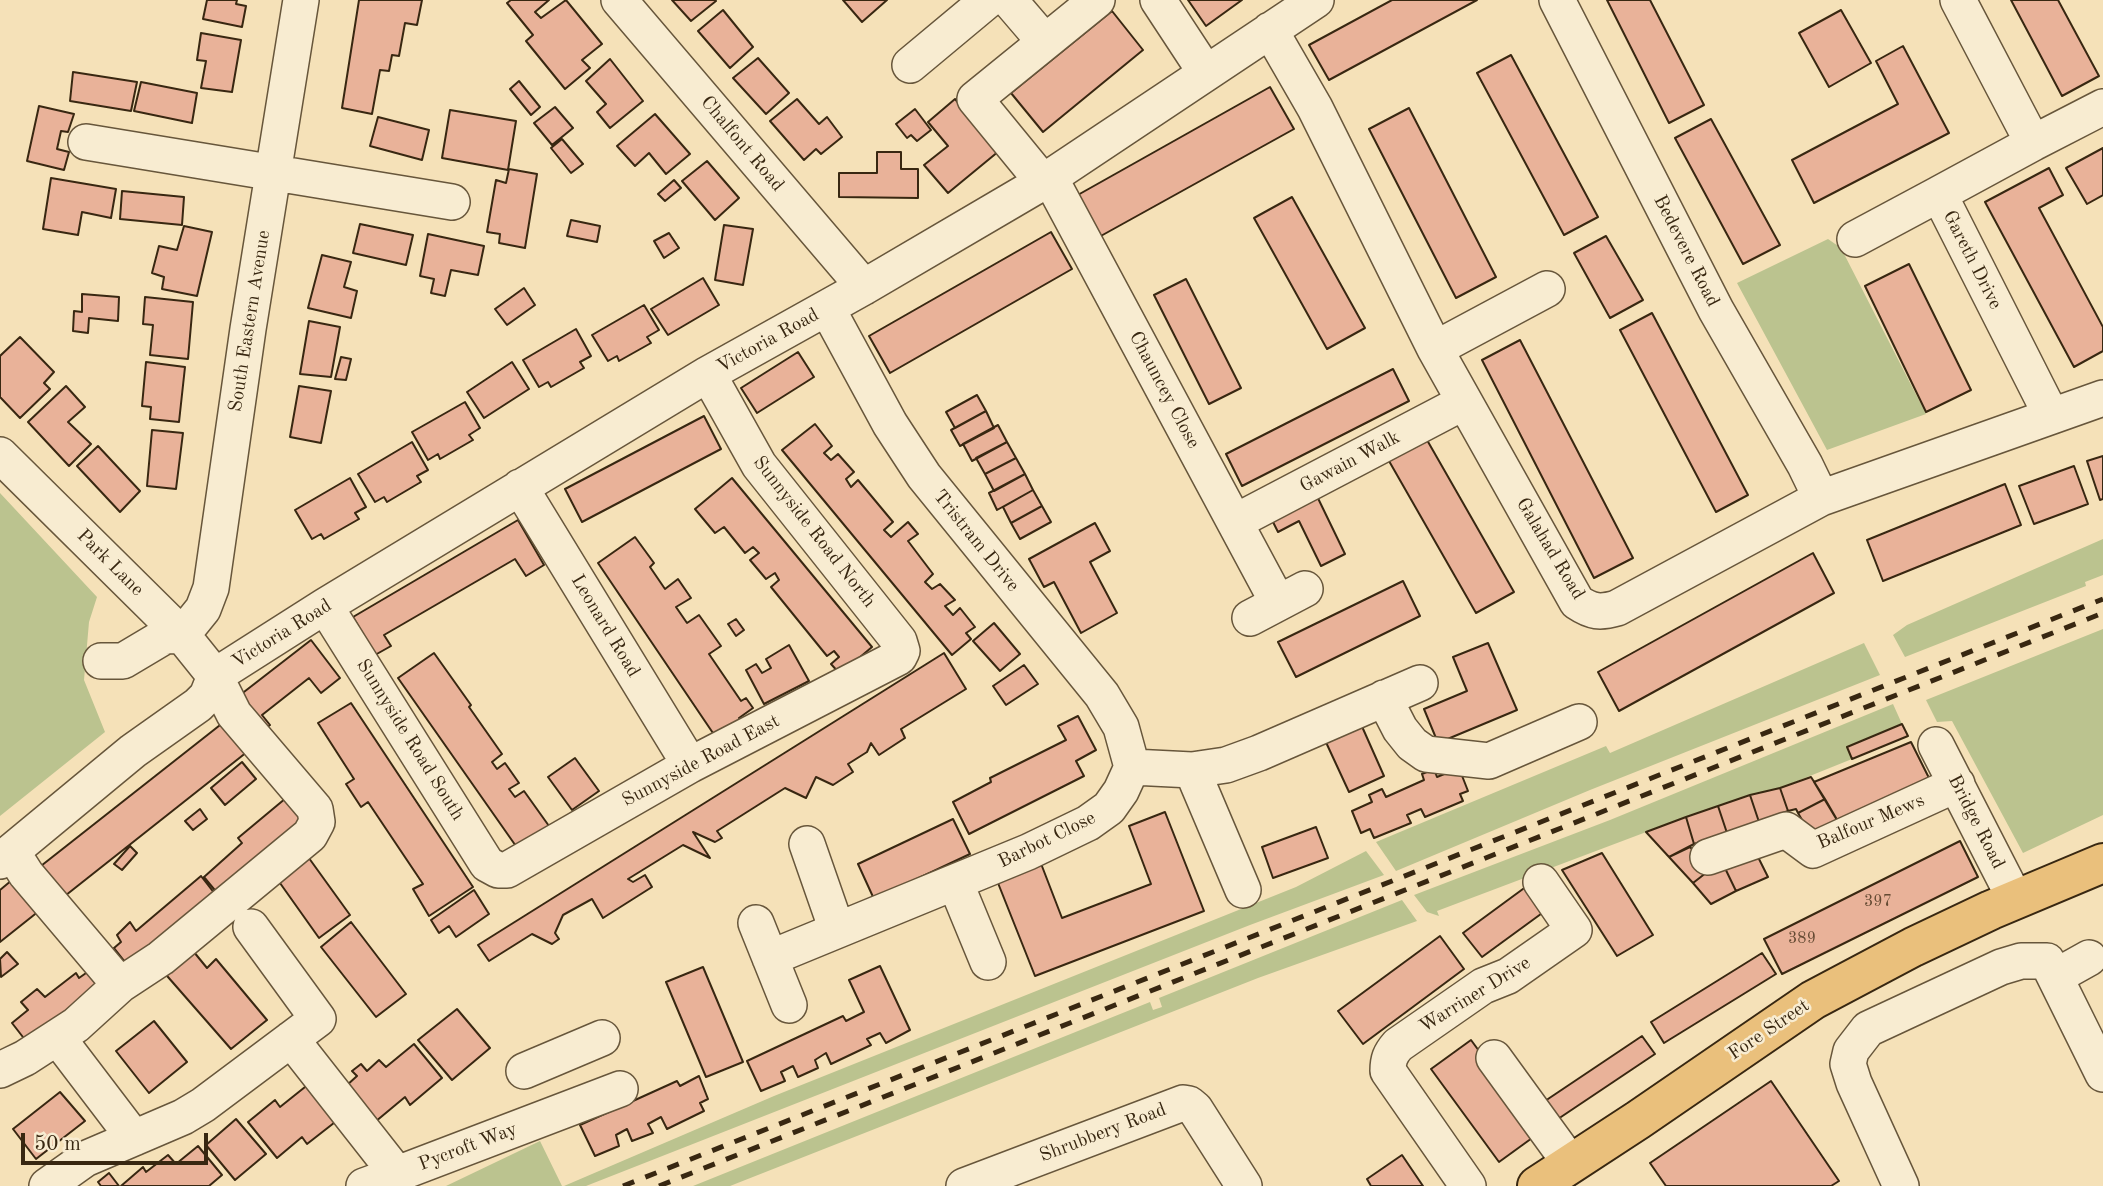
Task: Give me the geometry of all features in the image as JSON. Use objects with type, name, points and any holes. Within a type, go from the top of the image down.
[{"type":"main road","name":"Fore Street","points":[[1563,1176],[1638,1120],[1813,1000],[1913,947],[2015,899],[2103,863]]},
{"type":"street","name":"South Eastern Avenue","points":[[182,635],[203,609],[211,588],[248,329],[301,0]]},
{"type":"street","name":"Chalfont Road","points":[[620,0],[864,288]]},
{"type":"street","points":[[910,65],[988,0]]},
{"type":"street","points":[[1009,0],[1045,42],[1097,0]]},
{"type":"street","points":[[1158,0],[1206,73]]},
{"type":"street","name":"Victoria Road","points":[[6,856],[133,751],[198,705],[208,696],[215,676],[708,374],[864,288],[1046,180],[1316,0]]},
{"type":"street","name":"Bedevere Road","points":[[1557,0],[1716,310],[1805,465],[1821,498]]},
{"type":"street","points":[[1958,0],[2034,143]]},
{"type":"street","name":"Galahad Road","points":[[1270,30],[1315,108],[1464,402],[1577,602],[1590,611],[1602,612],[1617,608],[1821,498],[2103,398]]},
{"type":"street","name":"Chauncey Close","points":[[1045,42],[975,99],[1046,180],[1236,522],[1278,603]]},
{"type":"street","name":"Gareth Drive","points":[[2051,415],[1939,194],[2103,107]]},
{"type":"street","points":[[86,142],[452,202]]},
{"type":"street","points":[[1855,239],[1939,194]]},
{"type":"street","points":[[1435,349],[1547,289]]},
{"type":"street","name":"Tristram Drive","points":[[827,308],[890,424],[924,476],[1102,695],[1121,727],[1132,767]]},
{"type":"street","name":"Sunnyside Road North","points":[[708,374],[759,465],[899,641],[902,651]]},
{"type":"street","name":"Gawain Walk","points":[[1236,522],[1464,402]]},
{"type":"street","name":"Park Lane","points":[[0,455],[182,635],[215,676],[234,714],[314,809],[317,822],[310,835],[160,958],[120,985],[76,1025],[25,1058],[0,1070]]},
{"type":"street","name":"Leonard Road","points":[[520,487],[690,765]]},
{"type":"street","name":"Sunnyside Road South","points":[[326,606],[487,864],[498,870]]},
{"type":"street","points":[[101,661],[123,661],[165,636],[182,635]]},
{"type":"street","name":"Sunnyside Road East","points":[[498,870],[507,870],[690,765],[899,657],[902,651]]},
{"type":"street","points":[[1132,767],[1192,770],[1226,765],[1420,683]]},
{"type":"street","points":[[1384,698],[1400,729],[1412,744],[1426,754],[1489,761],[1579,722]]},
{"type":"street","name":"Bridge Road","points":[[1936,745],[2015,899]]},
{"type":"street","name":"Barbot Close","points":[[770,958],[1028,852],[1088,823],[1108,808],[1121,791],[1132,767]]},
{"type":"street","points":[[1192,770],[1244,890]]},
{"type":"street","name":"Balfour Mews","points":[[1709,857],[1786,830],[1813,850],[1956,784]]},
{"type":"street","points":[[807,844],[844,927]]},
{"type":"street","points":[[6,856],[26,874],[120,985]]},
{"type":"street","name":"Warriner Drive","points":[[1468,1186],[1388,1071],[1388,1062],[1391,1053],[1410,1037],[1483,986],[1508,976],[1574,930],[1541,881]]},
{"type":"street","points":[[955,882],[988,962]]},
{"type":"street","points":[[756,923],[789,1005]]},
{"type":"street","points":[[55,1184],[85,1159],[183,1117],[203,1105],[318,1019],[251,927]]},
{"type":"street","points":[[2054,977],[2089,958]]},
{"type":"street","points":[[1901,1186],[1848,1065],[1850,1051],[1868,1029],[2001,967],[2021,961],[2046,961],[2103,1074]]},
{"type":"street","name":"Pycroft Way","points":[[291,1040],[397,1174],[607,1094],[587,1044],[524,1071]]},
{"type":"street","points":[[67,1050],[134,1138]]},
{"type":"street","points":[[1494,1058],[1563,1176]]},
{"type":"street","name":"Shrubbery Road","points":[[964,1186],[1183,1103],[1195,1109],[1244,1186]]},
{"type":"street","points":[[364,1186],[397,1174]]},
{"type":"green space","points":[[1828,239],[1841,248],[1926,414],[1827,450],[1737,283]]},
{"type":"green space","points":[[0,493],[97,597],[89,622],[84,680],[105,732],[0,816]]},
{"type":"green space","points":[[2103,539],[2103,575],[2085,582],[2086,586],[1905,657],[1893,635],[1907,625]]},
{"type":"green space","points":[[2103,629],[2103,815],[2023,853],[1952,721],[1937,722],[1926,700]]},
{"type":"green space","points":[[1864,643],[1880,675],[1590,790],[1396,871],[1376,842],[1606,746],[1610,753]]},
{"type":"green space","points":[[1893,704],[1902,724],[1848,747],[1852,759],[1780,788],[1750,795],[1686,817],[1437,911],[1439,916],[1427,912],[1414,895],[1610,820]]},
{"type":"green space","points":[[1366,851],[1384,875],[586,1186],[564,1186],[774,1096],[1296,887]]},
{"type":"green space","points":[[1402,900],[1417,921],[1258,978],[730,1186],[693,1186],[1150,1002],[1153,1010],[1162,1007],[1159,998]]},
{"type":"green space","points":[[540,1141],[562,1186],[446,1186]]},
{"type":"building","points":[[207,0],[237,0],[236,4],[246,6],[242,27],[203,19]]},
{"type":"building","points":[[359,0],[422,0],[417,25],[405,23],[399,56],[392,55],[389,71],[380,70],[372,114],[342,108]]},
{"type":"building","points":[[511,0],[549,0],[535,12],[541,18],[566,0],[602,44],[582,60],[590,68],[565,89],[526,41],[533,35],[507,3]]},
{"type":"building","points":[[672,0],[715,0],[716,1],[691,21]]},
{"type":"building","points":[[843,0],[887,0],[862,22]]},
{"type":"building","points":[[1188,0],[1242,0],[1206,26]]},
{"type":"building","points":[[1392,0],[1477,0],[1329,80],[1309,45]]},
{"type":"building","points":[[1607,0],[1650,0],[1704,105],[1669,123]]},
{"type":"building","points":[[2011,0],[2058,0],[2099,76],[2062,96]]},
{"type":"building","points":[[723,10],[753,47],[730,68],[698,31]]},
{"type":"building","points":[[1841,10],[1871,63],[1829,87],[1799,33]]},
{"type":"building","points":[[1112,11],[1143,50],[1043,132],[1011,93]]},
{"type":"building","points":[[201,33],[241,40],[232,92],[201,88],[206,61],[197,60]]},
{"type":"building","points":[[1903,46],[1949,133],[1814,203],[1792,160],[1898,104],[1876,61]]},
{"type":"building","points":[[1511,55],[1598,217],[1564,235],[1477,73]]},
{"type":"building","points":[[758,58],[789,93],[766,114],[733,78]]},
{"type":"building","points":[[610,59],[643,101],[610,128],[597,112],[606,104],[586,81]]},
{"type":"building","points":[[73,72],[137,82],[131,111],[70,101]]},
{"type":"building","points":[[519,81],[540,107],[531,115],[510,89]]},
{"type":"building","points":[[141,82],[197,93],[192,123],[134,111]]},
{"type":"building","points":[[1270,87],[1294,129],[1099,237],[1076,196]]},
{"type":"building","points":[[797,99],[819,124],[827,117],[842,137],[821,154],[816,149],[804,160],[770,121]]},
{"type":"building","points":[[955,99],[999,151],[948,193],[924,165],[948,146],[928,122]]},
{"type":"building","points":[[39,106],[74,114],[68,132],[61,131],[57,149],[69,152],[64,170],[27,161]]},
{"type":"building","points":[[555,107],[573,128],[552,145],[534,123]]},
{"type":"building","points":[[1409,108],[1496,277],[1456,298],[1369,129]]},
{"type":"building","points":[[915,109],[931,130],[917,141],[911,135],[907,138],[896,124]]},
{"type":"building","points":[[450,110],[516,121],[508,170],[442,158]]},
{"type":"building","points":[[655,114],[690,154],[666,174],[649,153],[635,166],[617,146]]},
{"type":"building","points":[[378,117],[429,130],[422,160],[370,146]]},
{"type":"building","points":[[1711,119],[1780,245],[1743,264],[1675,138]]},
{"type":"building","points":[[562,139],[583,164],[571,173],[551,148]]},
{"type":"building","points":[[2103,148],[2103,195],[2087,204],[2066,168]]},
{"type":"building","points":[[877,152],[901,152],[901,169],[918,169],[918,198],[839,197],[839,173],[877,173]]},
{"type":"building","points":[[707,161],[739,198],[715,220],[682,181]]},
{"type":"building","points":[[2049,168],[2063,195],[2039,208],[2103,327],[2103,351],[2074,367],[1985,202]]},
{"type":"building","points":[[509,169],[537,174],[525,248],[499,243],[500,234],[487,232],[496,180],[506,183]]},
{"type":"building","points":[[51,178],[116,189],[111,218],[82,212],[78,235],[43,229]]},
{"type":"building","points":[[674,180],[681,188],[665,201],[658,194]]},
{"type":"building","points":[[122,191],[184,197],[182,225],[120,219]]},
{"type":"building","points":[[1292,197],[1365,328],[1327,349],[1254,218]]},
{"type":"building","points":[[571,220],[600,226],[597,242],[567,236]]},
{"type":"building","points":[[360,224],[413,235],[406,265],[353,253]]},
{"type":"building","points":[[724,225],[753,229],[743,285],[715,280]]},
{"type":"building","points":[[184,226],[212,232],[197,296],[162,289],[164,277],[152,273],[159,246],[177,250]]},
{"type":"building","points":[[1051,232],[1072,269],[890,373],[869,336]]},
{"type":"building","points":[[669,233],[679,248],[664,258],[654,241]]},
{"type":"building","points":[[428,234],[484,246],[478,275],[451,270],[445,296],[431,293],[434,279],[420,276]]},
{"type":"building","points":[[1606,236],[1643,300],[1610,318],[1574,253]]},
{"type":"building","points":[[322,255],[351,262],[344,287],[357,291],[351,318],[308,308]]},
{"type":"building","points":[[1909,264],[1971,390],[1926,412],[1865,286]]},
{"type":"building","points":[[703,278],[719,305],[668,335],[651,309]]},
{"type":"building","points":[[1186,279],[1241,388],[1209,404],[1154,295]]},
{"type":"building","points":[[524,288],[535,305],[507,325],[495,309]]},
{"type":"building","points":[[82,294],[119,297],[118,321],[89,318],[88,333],[73,331],[74,311],[82,312]]},
{"type":"building","points":[[145,297],[193,302],[188,359],[150,355],[153,325],[143,324]]},
{"type":"building","points":[[644,305],[659,330],[647,337],[651,343],[619,361],[617,356],[608,361],[592,335]]},
{"type":"building","points":[[1652,313],[1748,495],[1716,512],[1620,330]]},
{"type":"building","points":[[309,321],[340,327],[331,377],[300,374]]},
{"type":"building","points":[[576,329],[591,356],[580,362],[584,368],[551,387],[548,382],[539,387],[523,360]]},
{"type":"building","points":[[20,337],[54,372],[44,383],[50,389],[20,418],[0,397],[0,356]]},
{"type":"building","points":[[1520,340],[1633,558],[1594,578],[1482,360]]},
{"type":"building","points":[[798,352],[814,377],[757,413],[741,388]]},
{"type":"building","points":[[341,357],[351,359],[346,380],[335,379]]},
{"type":"building","points":[[146,362],[185,367],[179,422],[150,419],[151,407],[142,406]]},
{"type":"building","points":[[512,362],[529,389],[484,418],[467,392]]},
{"type":"building","points":[[1393,369],[1409,401],[1242,486],[1226,454]]},
{"type":"building","points":[[66,386],[85,407],[68,422],[91,444],[69,466],[28,422]]},
{"type":"building","points":[[299,386],[331,391],[321,443],[290,437]]},
{"type":"building","points":[[977,395],[986,411],[955,428],[946,412]]},
{"type":"building","points":[[465,402],[480,428],[469,435],[473,440],[440,459],[438,454],[428,460],[412,432]]},
{"type":"building","points":[[986,411],[994,428],[960,446],[951,430]]},
{"type":"building","points":[[704,416],[721,449],[582,522],[565,489]]},
{"type":"building","points":[[815,424],[832,446],[824,453],[831,460],[838,454],[854,472],[846,479],[851,487],[858,480],[893,522],[884,530],[891,537],[908,522],[918,534],[908,541],[933,574],[925,582],[932,589],[940,584],[955,600],[945,606],[953,615],[960,608],[975,627],[966,633],[971,639],[952,655],[782,450]]},
{"type":"building","points":[[998,425],[1007,442],[972,461],[963,444]]},
{"type":"building","points":[[152,430],[183,433],[176,489],[147,486]]},
{"type":"building","points":[[1423,433],[1514,592],[1476,613],[1385,454]]},
{"type":"building","points":[[412,442],[428,470],[417,476],[421,482],[387,502],[384,497],[375,502],[358,474]]},
{"type":"building","points":[[1007,442],[1016,458],[985,474],[976,458]]},
{"type":"building","points":[[98,446],[140,491],[120,512],[77,466]]},
{"type":"building","points":[[2103,456],[2103,499],[2100,500],[2087,461]]},
{"type":"building","points":[[1016,458],[1025,474],[994,491],[985,474]]},
{"type":"building","points":[[2074,466],[2088,504],[2034,524],[2019,486]]},
{"type":"building","points":[[1025,474],[1033,490],[997,510],[989,493]]},
{"type":"building","points":[[350,478],[366,507],[355,513],[359,519],[324,539],[321,534],[312,539],[295,510]]},
{"type":"building","points":[[732,478],[872,647],[840,674],[831,664],[839,657],[834,651],[827,656],[771,587],[779,580],[775,573],[766,579],[750,560],[759,553],[753,547],[745,553],[724,527],[715,533],[695,509]]},
{"type":"building","points":[[2005,484],[2021,525],[1883,581],[1867,540]]},
{"type":"building","points":[[1033,490],[1042,506],[1011,523],[1003,507]]},
{"type":"building","points":[[1314,490],[1345,554],[1321,566],[1299,521],[1278,532],[1268,512]]},
{"type":"building","points":[[1042,506],[1051,522],[1020,539],[1011,523]]},
{"type":"building","points":[[518,520],[544,565],[526,576],[515,559],[384,635],[391,646],[375,655],[353,617]]},
{"type":"building","points":[[1095,523],[1110,551],[1090,562],[1117,613],[1081,633],[1054,582],[1044,587],[1029,559]]},
{"type":"building","points":[[635,537],[654,563],[650,567],[665,589],[678,579],[691,598],[676,607],[687,623],[699,615],[721,646],[709,654],[741,701],[746,698],[753,708],[739,718],[742,723],[717,739],[598,563]]},
{"type":"building","points":[[1813,553],[1834,593],[1619,711],[1598,672]]},
{"type":"building","points":[[1403,581],[1420,616],[1296,677],[1278,642]]},
{"type":"building","points":[[736,619],[744,630],[736,636],[728,624]]},
{"type":"building","points":[[994,623],[1020,654],[1000,671],[973,641]]},
{"type":"building","points":[[311,640],[340,678],[321,693],[309,678],[262,715],[270,725],[257,735],[231,702]]},
{"type":"building","points":[[1488,643],[1517,710],[1438,743],[1424,709],[1467,691],[1453,657]]},
{"type":"building","points":[[789,645],[809,681],[764,704],[746,670],[756,664],[762,673],[771,668],[766,659]]},
{"type":"building","points":[[434,653],[502,754],[492,762],[497,769],[505,763],[519,783],[509,789],[515,797],[524,791],[549,826],[518,849],[398,678]]},
{"type":"building","points":[[944,653],[966,689],[901,729],[905,738],[879,755],[871,743],[867,752],[848,764],[853,772],[833,785],[816,777],[806,798],[785,788],[717,831],[722,838],[715,842],[693,832],[710,858],[683,845],[628,879],[633,882],[645,875],[652,887],[603,918],[592,899],[563,915],[555,933],[559,939],[552,944],[532,934],[489,961],[478,945]]},
{"type":"building","points":[[1024,665],[1038,684],[1006,705],[993,686]]},
{"type":"building","points":[[351,703],[473,887],[429,916],[413,889],[423,884],[368,802],[361,807],[346,784],[354,779],[318,723]]},
{"type":"building","points":[[1078,716],[1096,750],[1076,761],[1084,776],[969,834],[953,802],[991,782],[990,778],[1066,740],[1058,726]]},
{"type":"building","points":[[229,718],[252,748],[56,903],[32,873]]},
{"type":"building","points":[[1360,722],[1384,776],[1349,792],[1324,738]]},
{"type":"building","points":[[1902,724],[1908,736],[1852,759],[1847,747]]},
{"type":"building","points":[[1911,742],[1933,786],[1843,830],[1814,782]]},
{"type":"building","points":[[575,758],[599,791],[572,810],[548,777]]},
{"type":"building","points":[[242,762],[256,779],[225,805],[211,788]]},
{"type":"building","points":[[1459,768],[1468,791],[1460,794],[1463,801],[1425,817],[1421,809],[1407,815],[1411,823],[1374,838],[1370,829],[1361,833],[1352,811],[1372,802],[1369,795],[1382,789],[1386,797],[1424,780],[1422,774],[1434,769],[1437,777]]},
{"type":"building","points":[[1811,777],[1825,799],[1798,813],[1796,809],[1788,811],[1780,788]]},
{"type":"building","points":[[1780,788],[1788,811],[1759,822],[1750,795]]},
{"type":"building","points":[[292,793],[311,818],[218,894],[204,877],[242,843],[238,838]]},
{"type":"building","points":[[1750,795],[1759,822],[1727,833],[1718,806]]},
{"type":"building","points":[[1825,799],[1843,830],[1816,844],[1798,813]]},
{"type":"building","points":[[1718,806],[1727,833],[1694,844],[1686,817]]},
{"type":"building","points":[[200,809],[207,819],[193,830],[185,821]]},
{"type":"building","points":[[1165,812],[1204,911],[1035,976],[996,878],[1040,861],[1062,918],[1151,884],[1129,826]]},
{"type":"building","points":[[1686,817],[1694,844],[1669,857],[1646,832]]},
{"type":"building","points":[[953,819],[970,854],[874,899],[858,864]]},
{"type":"building","points":[[1316,827],[1328,858],[1273,878],[1262,847]]},
{"type":"building","points":[[1960,841],[1978,877],[1782,974],[1764,939]]},
{"type":"building","points":[[130,846],[137,853],[122,870],[114,864]]},
{"type":"building","points":[[1690,847],[1711,869],[1693,883],[1669,857]]},
{"type":"building","points":[[1754,849],[1768,877],[1736,891],[1723,864]]},
{"type":"building","points":[[1602,853],[1653,935],[1617,956],[1562,870]]},
{"type":"building","points":[[306,854],[350,915],[319,938],[275,876]]},
{"type":"building","points":[[1723,864],[1736,891],[1711,904],[1693,883],[1711,869]]},
{"type":"building","points":[[18,875],[44,907],[0,942],[0,890]]},
{"type":"building","points":[[201,876],[215,894],[129,967],[114,948],[121,942],[117,935],[130,922],[136,931]]},
{"type":"building","points":[[1527,886],[1545,911],[1482,957],[1463,933]]},
{"type":"building","points":[[474,890],[489,914],[456,937],[449,926],[439,933],[431,920]]},
{"type":"building","points":[[351,922],[406,994],[376,1017],[321,947]]},
{"type":"building","points":[[1440,936],[1464,969],[1363,1044],[1338,1011]]},
{"type":"building","points":[[189,946],[207,968],[216,959],[267,1020],[231,1049],[161,969]]},
{"type":"building","points":[[7,952],[18,964],[1,977],[0,959]]},
{"type":"building","points":[[1762,953],[1776,974],[1664,1043],[1651,1022]]},
{"type":"building","points":[[96,966],[107,979],[26,1041],[12,1023],[28,1010],[21,1002],[37,989],[45,997],[76,973],[79,978]]},
{"type":"building","points":[[880,966],[910,1030],[886,1043],[880,1033],[867,1039],[871,1045],[831,1064],[826,1053],[815,1060],[818,1068],[798,1077],[793,1066],[781,1072],[785,1081],[761,1091],[747,1061],[843,1016],[846,1021],[864,1012],[849,980]]},
{"type":"building","points":[[703,967],[743,1062],[706,1077],[666,982]]},
{"type":"building","points":[[457,1009],[490,1048],[452,1080],[418,1040]]},
{"type":"building","points":[[154,1021],[187,1062],[149,1093],[116,1051]]},
{"type":"building","points":[[1642,1036],[1655,1054],[1552,1123],[1539,1105]]},
{"type":"building","points":[[1471,1040],[1539,1133],[1499,1162],[1431,1069]]},
{"type":"building","points":[[414,1044],[442,1078],[410,1105],[405,1097],[375,1122],[346,1086],[357,1076],[352,1071],[361,1064],[367,1071],[379,1060],[386,1067]]},
{"type":"building","points":[[699,1076],[708,1099],[700,1103],[704,1111],[667,1129],[661,1117],[648,1124],[653,1133],[632,1141],[627,1129],[616,1135],[619,1146],[595,1156],[580,1125],[677,1081],[680,1086]]},
{"type":"building","points":[[1771,1081],[1839,1181],[1831,1186],[1666,1186],[1650,1163]]},
{"type":"building","points":[[310,1083],[339,1119],[307,1144],[302,1137],[277,1158],[248,1122],[275,1100],[280,1107]]},
{"type":"building","points":[[60,1092],[85,1121],[36,1159],[13,1129]]},
{"type":"building","points":[[236,1119],[266,1154],[235,1180],[206,1145]]},
{"type":"building","points":[[198,1146],[222,1175],[209,1186],[121,1186],[143,1167],[146,1172],[168,1155],[176,1164]]},
{"type":"building","points":[[1402,1155],[1423,1186],[1371,1186],[1367,1179]]},
{"type":"building","points":[[109,1173],[119,1186],[101,1186],[98,1182]]},
{"type":"railway","points":[[623,1186],[2103,599]]},
{"type":"railway","points":[[659,1186],[2103,613]]}]
